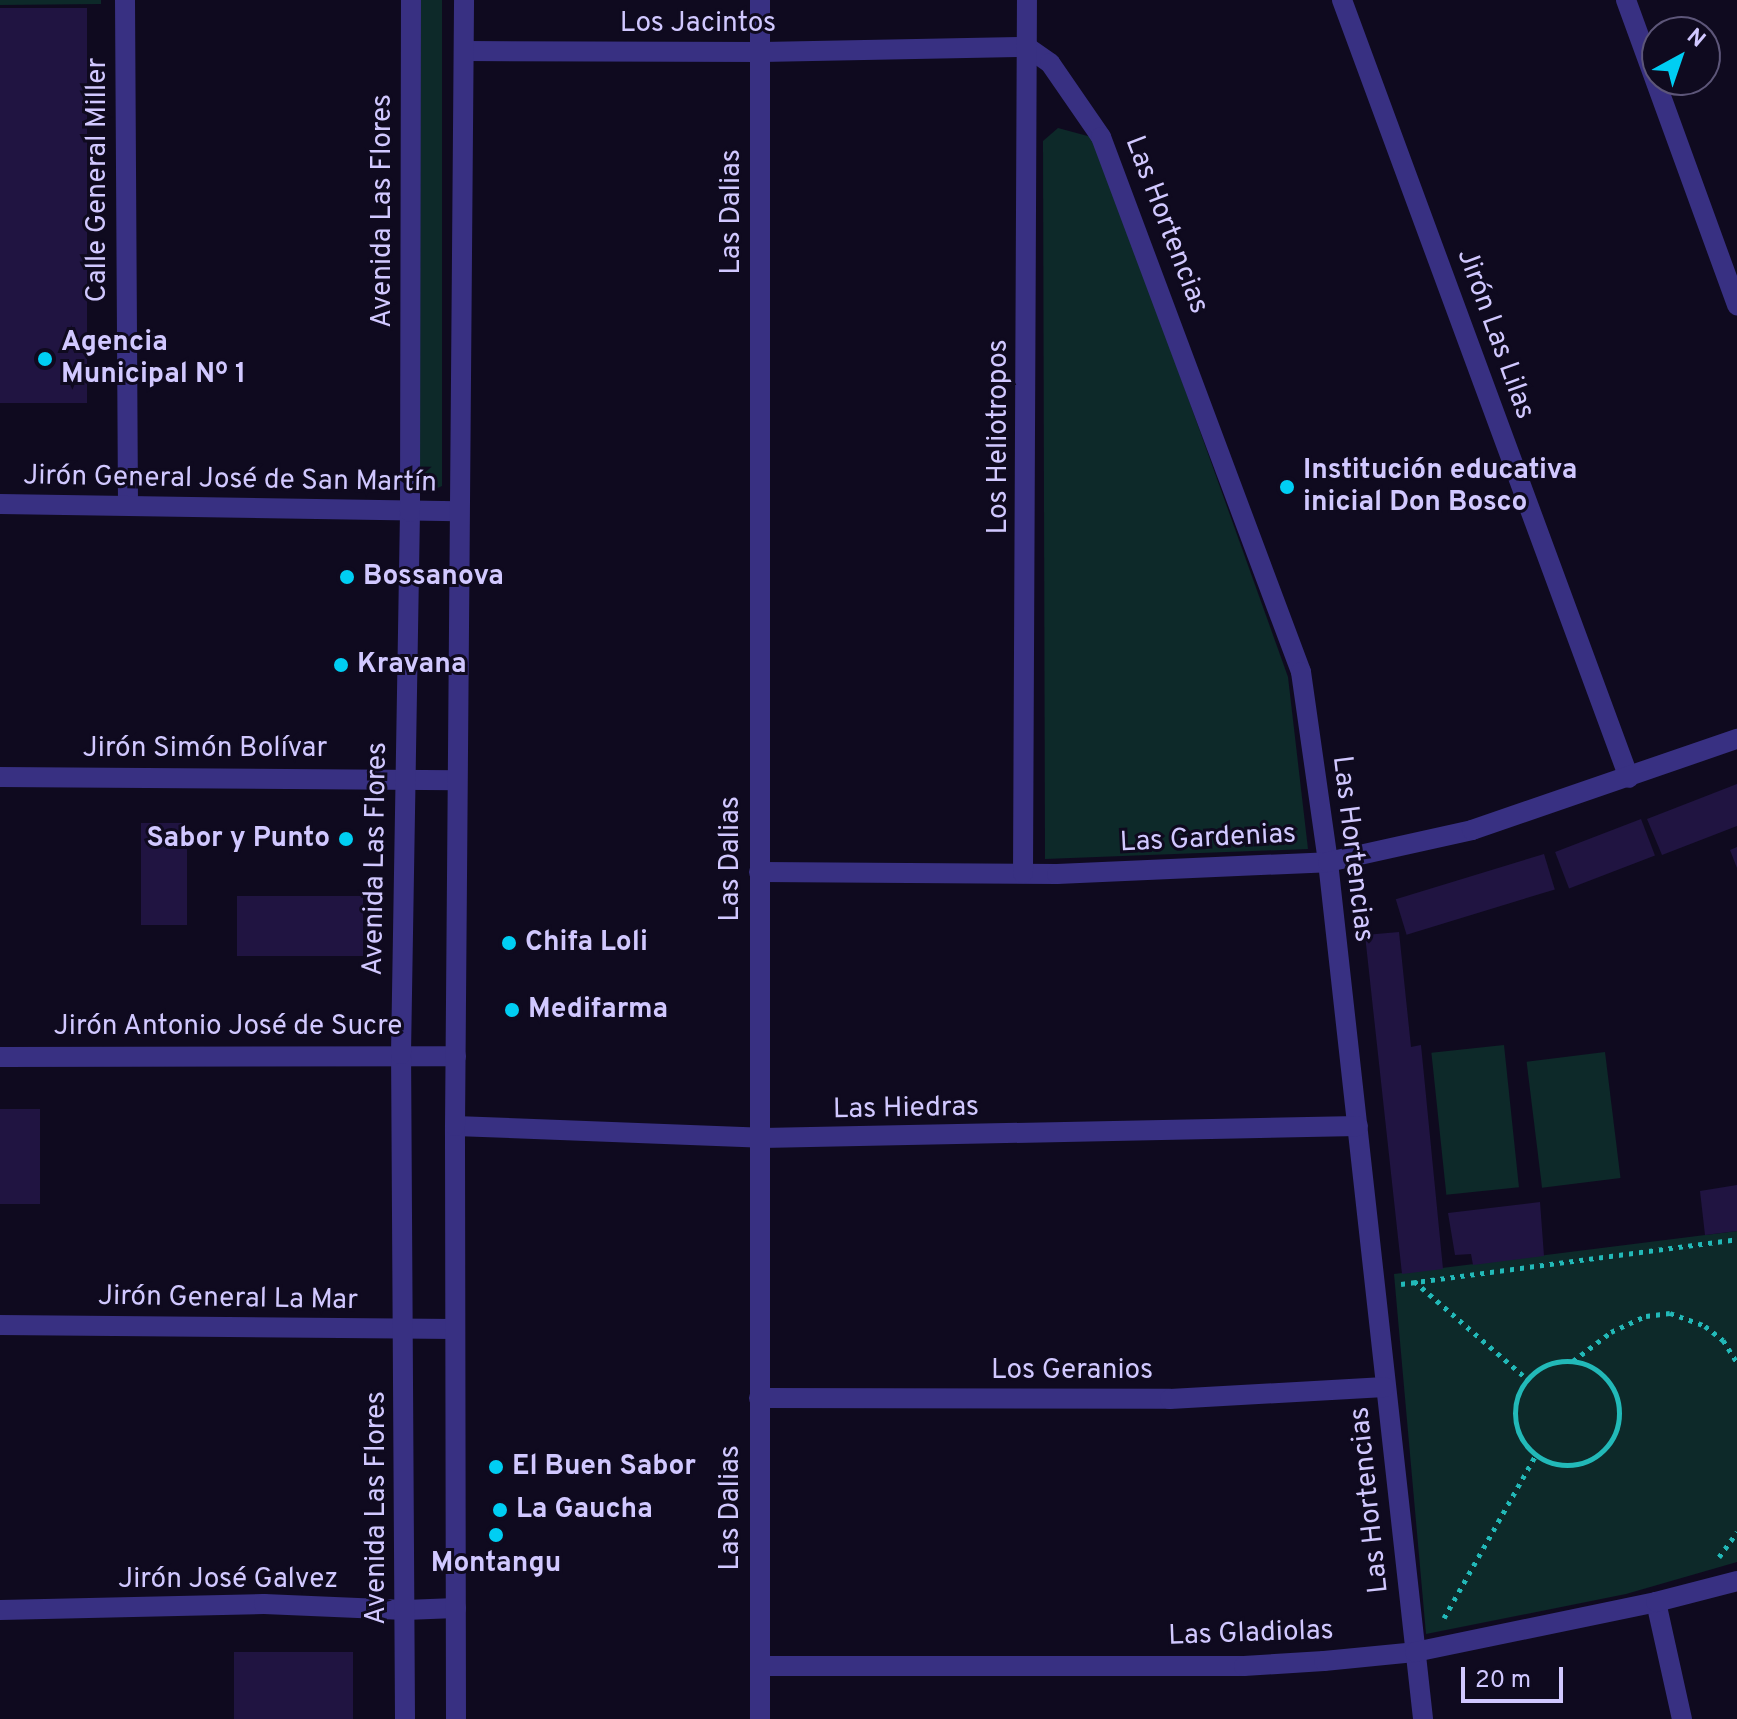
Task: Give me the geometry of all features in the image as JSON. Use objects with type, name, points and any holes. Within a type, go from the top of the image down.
[{"type":"street","name":"Calle General Miller","points":[[125,0],[128,504]]},
{"type":"street","name":"Avenida Las Flores","points":[[405,1719],[401,1054],[410,512],[411,0]]},
{"type":"street","points":[[456,1719],[455,1126],[464,0]]},
{"type":"street","name":"Las Dalias","points":[[760,0],[760,1719]]},
{"type":"street","name":"Los Heliotropos","points":[[1023,873],[1027,0]]},
{"type":"street","name":"Jirón Las Lilas","points":[[1342,0],[1629,778]]},
{"type":"street","points":[[1626,0],[1737,305]]},
{"type":"street","name":"Los Jacintos","points":[[465,51],[761,52],[1027,47]]},
{"type":"street","name":"Las Hortencias","points":[[1027,47],[1050,63],[1101,137],[1174,322],[1301,672],[1328,862],[1423,1719]]},
{"type":"street","name":"Jirón General José de San Martín","points":[[0,504],[458,511]]},
{"type":"street","name":"Las Gardenias","points":[[759,872],[1023,873],[1328,862],[1472,830],[1737,739]]},
{"type":"street","name":"Jirón Simón Bolívar","points":[[0,777],[404,777],[457,780]]},
{"type":"street","name":"Jirón Antonio José de Sucre","points":[[0,1057],[456,1056]]},
{"type":"street","name":"Las Hiedras","points":[[455,1126],[762,1138],[1358,1126]]},
{"type":"street","name":"Jirón General La Mar","points":[[0,1325],[455,1329]]},
{"type":"street","name":"Los Geranios","points":[[759,1398],[1170,1399],[1385,1387]]},
{"type":"street","name":"Las Gladiolas","points":[[760,1666],[1244,1666],[1415,1652],[1656,1602],[1737,1581]]},
{"type":"street","points":[[1656,1602],[1682,1719]]},
{"type":"street","name":"Jirón José Galvez","points":[[0,1610],[264,1604],[405,1610],[456,1608]]},
{"type":"path","points":[[1401,1282],[1737,1239]]},
{"type":"path","points":[[1414,1281],[1527,1379]]},
{"type":"path","points":[[1573,1361],[1611,1332],[1646,1316],[1670,1313],[1705,1326],[1723,1340],[1737,1362]]},
{"type":"path","points":[[1573,1361],[1590,1366],[1614,1389],[1620,1415],[1617,1431],[1609,1446],[1582,1464],[1566,1466],[1536,1455],[1524,1444],[1514,1413],[1516,1397],[1527,1379],[1540,1367],[1573,1361]]},
{"type":"path","points":[[1441,1623],[1536,1455]]},
{"type":"green space","points":[[0,0],[101,0],[101,4],[0,5]]},
{"type":"green space","points":[[416,0],[442,0],[442,486],[433,490],[422,489],[417,480]]},
{"type":"green space","points":[[1058,128],[1095,138],[1288,677],[1308,849],[1045,859],[1043,141]]},
{"type":"green space","points":[[1504,1045],[1519,1187],[1446,1195],[1431,1053]]},
{"type":"green space","points":[[1605,1052],[1620,1178],[1542,1188],[1527,1062]]},
{"type":"green space","points":[[1737,1231],[1737,1562],[1626,1594],[1426,1634],[1394,1274]]},
{"type":"building","points":[[0,8],[87,8],[87,403],[0,403]]},
{"type":"building","points":[[1737,784],[1737,826],[1662,855],[1647,819]]},
{"type":"building","points":[[1641,819],[1655,855],[1569,888],[1555,852]]},
{"type":"building","points":[[141,823],[187,823],[187,925],[141,925]]},
{"type":"building","points":[[1737,847],[1737,868],[1730,850]]},
{"type":"building","points":[[1544,854],[1555,889],[1407,935],[1396,899]]},
{"type":"building","points":[[237,896],[363,896],[363,956],[237,956]]},
{"type":"building","points":[[1399,932],[1411,1047],[1421,1045],[1443,1269],[1402,1274],[1365,935]]},
{"type":"building","points":[[0,1109],[40,1109],[40,1204],[0,1204]]},
{"type":"building","points":[[1737,1185],[1737,1231],[1705,1235],[1700,1191]]},
{"type":"building","points":[[1540,1202],[1544,1256],[1473,1265],[1471,1254],[1455,1255],[1448,1213]]},
{"type":"building","points":[[234,1652],[353,1652],[353,1719],[234,1719]]},
{"type":"place","name":"Agencia Municipal Nº 1","points":[[45,359]]},
{"type":"place","name":"Institución educativa inicial Don Bosco","points":[[1287,487]]},
{"type":"place","name":"Bossanova","points":[[347,577]]},
{"type":"place","name":"Kravana","points":[[341,665]]},
{"type":"place","name":"Sabor y Punto","points":[[346,839]]},
{"type":"place","name":"Chifa Loli","points":[[509,943]]},
{"type":"place","name":"Medifarma","points":[[512,1010]]},
{"type":"place","name":"El Buen Sabor","points":[[496,1467]]},
{"type":"place","name":"La Gaucha","points":[[500,1510]]},
{"type":"place","name":"Montangu","points":[[496,1535]]}]
